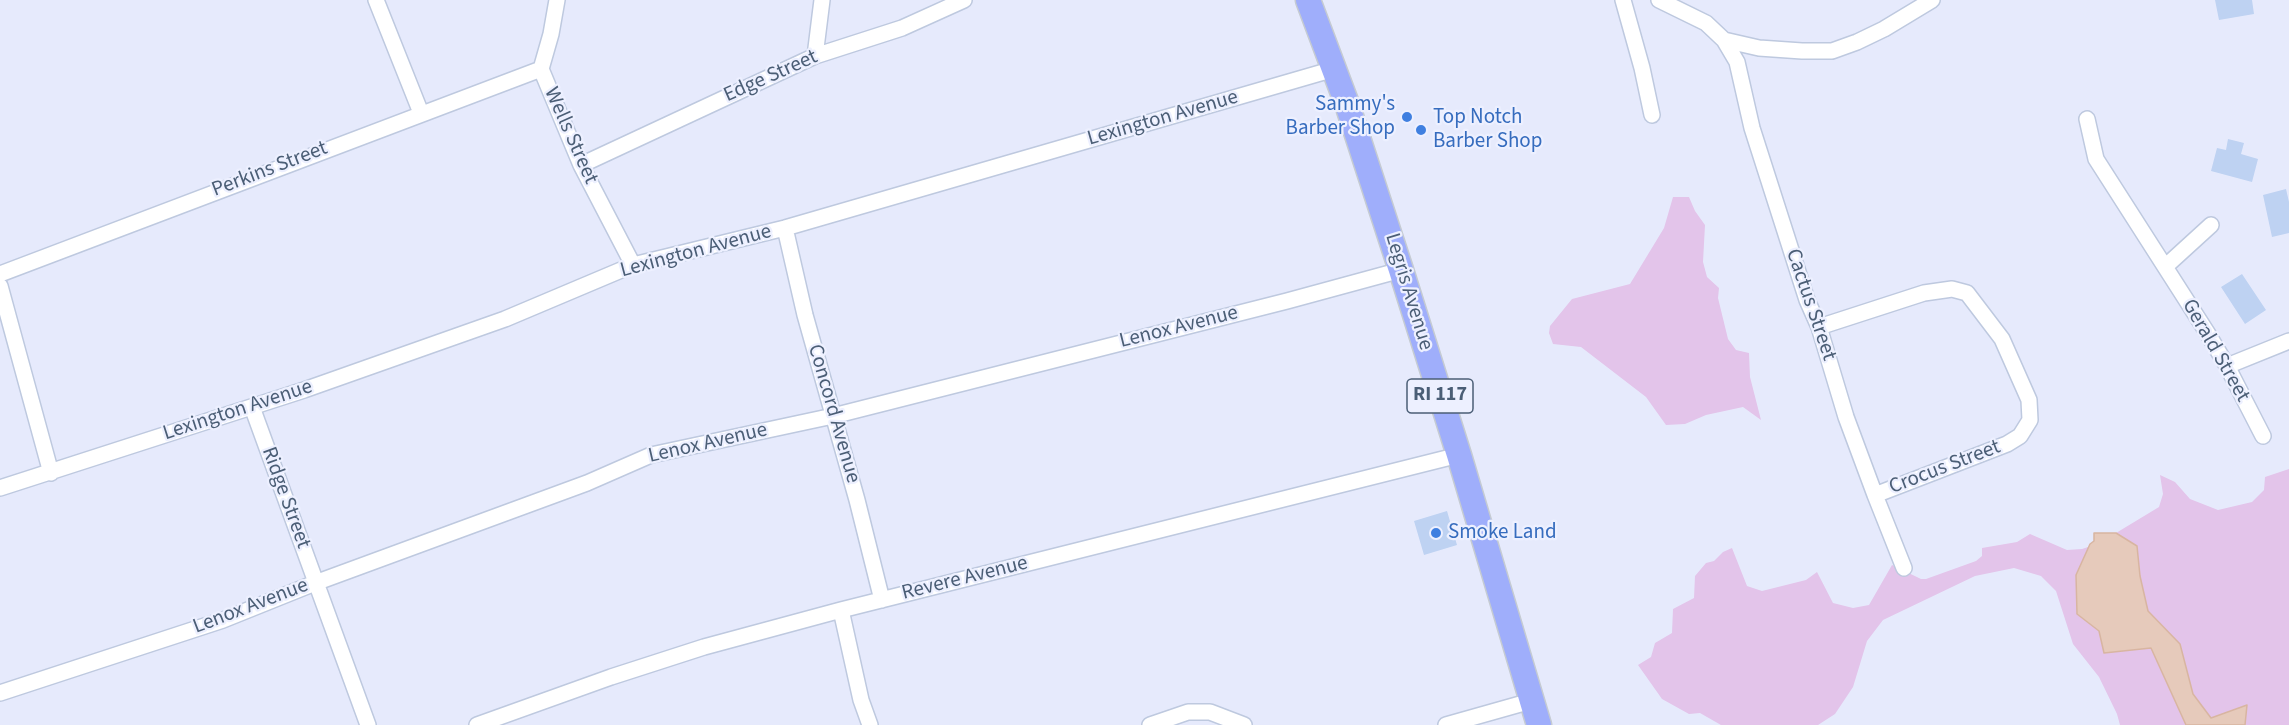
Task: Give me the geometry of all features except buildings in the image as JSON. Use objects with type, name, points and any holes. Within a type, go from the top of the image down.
[{"type":"main road","name":"Legris Avenue","points":[[1308,0],[1334,69],[1401,270],[1459,454],[1539,725]]},
{"type":"street","points":[[376,0],[421,113]]},
{"type":"street","name":"Wells Street","points":[[557,0],[551,34],[541,69],[581,165],[633,266]]},
{"type":"street","points":[[815,56],[822,0]]},
{"type":"street","name":"Edge Street","points":[[581,165],[815,56],[902,28],[964,0]]},
{"type":"street","points":[[1623,0],[1652,115]]},
{"type":"street","points":[[1659,0],[1706,23],[1724,40],[1759,48],[1832,51],[1884,29],[1932,0]]},
{"type":"street","name":"Cactus Street","points":[[1724,40],[1737,62],[1752,128],[1774,201],[1807,300],[1819,327],[1846,417],[1905,567]]},
{"type":"street","name":"Perkins Street","points":[[0,274],[541,69]]},
{"type":"street","name":"Lexington Avenue","points":[[0,488],[252,407],[505,319],[633,266],[785,228],[1334,69]]},
{"type":"street","name":"Gerald Street","points":[[2087,119],[2096,159],[2166,266],[2227,366],[2263,436]]},
{"type":"street","points":[[2166,266],[2211,225]]},
{"type":"street","name":"Concord Avenue","points":[[785,228],[805,315],[882,600]]},
{"type":"street","name":"Lenox Avenue","points":[[0,693],[223,620],[315,583],[512,512],[651,455],[833,416],[1401,270]]},
{"type":"street","points":[[0,286],[51,473]]},
{"type":"street","name":"Crocus Street","points":[[1819,327],[1924,293],[1952,289],[1967,293],[2002,339],[2029,400],[2030,420],[2020,436],[2007,444],[1875,495]]},
{"type":"street","points":[[2227,366],[2289,341]]},
{"type":"street","name":"Ridge Street","points":[[252,407],[368,725]]},
{"type":"street","name":"Revere Avenue","points":[[477,725],[611,677],[704,647],[841,610],[1459,454]]},
{"type":"street","points":[[841,610],[861,700],[870,725]]},
{"type":"street","points":[[1446,725],[1531,701]]},
{"type":"street","points":[[1150,725],[1188,712],[1210,712],[1244,725]]},
{"type":"shaded area","points":[[1673,197],[1689,197],[1705,225],[1703,262],[1707,277],[1719,288],[1718,298],[1728,339],[1736,350],[1749,353],[1750,377],[1761,420],[1743,407],[1706,415],[1685,424],[1666,425],[1646,397],[1581,347],[1553,344],[1549,333],[1550,326],[1572,299],[1630,284],[1664,228]]},
{"type":"shaded area","points":[[2289,469],[2289,725],[2245,725],[2247,705],[2211,718],[2193,694],[2180,644],[2148,611],[2140,576],[2137,546],[2116,533],[2159,507],[2163,494],[2160,475],[2175,482],[2190,499],[2218,510],[2252,502],[2264,490],[2265,477]]},
{"type":"shaded area","points":[[2094,533],[2116,533],[2137,546],[2140,576],[2148,611],[2180,644],[2193,694],[2211,718],[2247,705],[2245,725],[2186,725],[2151,648],[2104,653],[2099,631],[2077,614],[2076,575],[2090,544],[2094,541]]},
{"type":"shaded area","points":[[2030,534],[2067,550],[2091,546],[2076,575],[2077,614],[2099,631],[2104,653],[2151,648],[2186,725],[2120,725],[2099,677],[2073,644],[2056,591],[2041,576],[2014,568],[1975,576],[1883,620],[1867,641],[1853,687],[1835,714],[1818,725],[1721,725],[1700,713],[1689,714],[1662,699],[1638,665],[1651,657],[1655,643],[1672,633],[1673,609],[1694,598],[1695,576],[1706,563],[1714,561],[1723,552],[1732,548],[1747,586],[1762,591],[1806,580],[1817,572],[1833,603],[1853,608],[1869,605],[1892,565],[1921,579],[1926,579],[1976,561],[1982,556],[1982,548],[2017,542]]},
{"type":"place","name":"Sammy's Barber Shop","points":[[1407,117]]},
{"type":"place","name":"Top Notch Barber Shop","points":[[1421,130]]},
{"type":"place","name":"Smoke Land","points":[[1436,533]]}]
